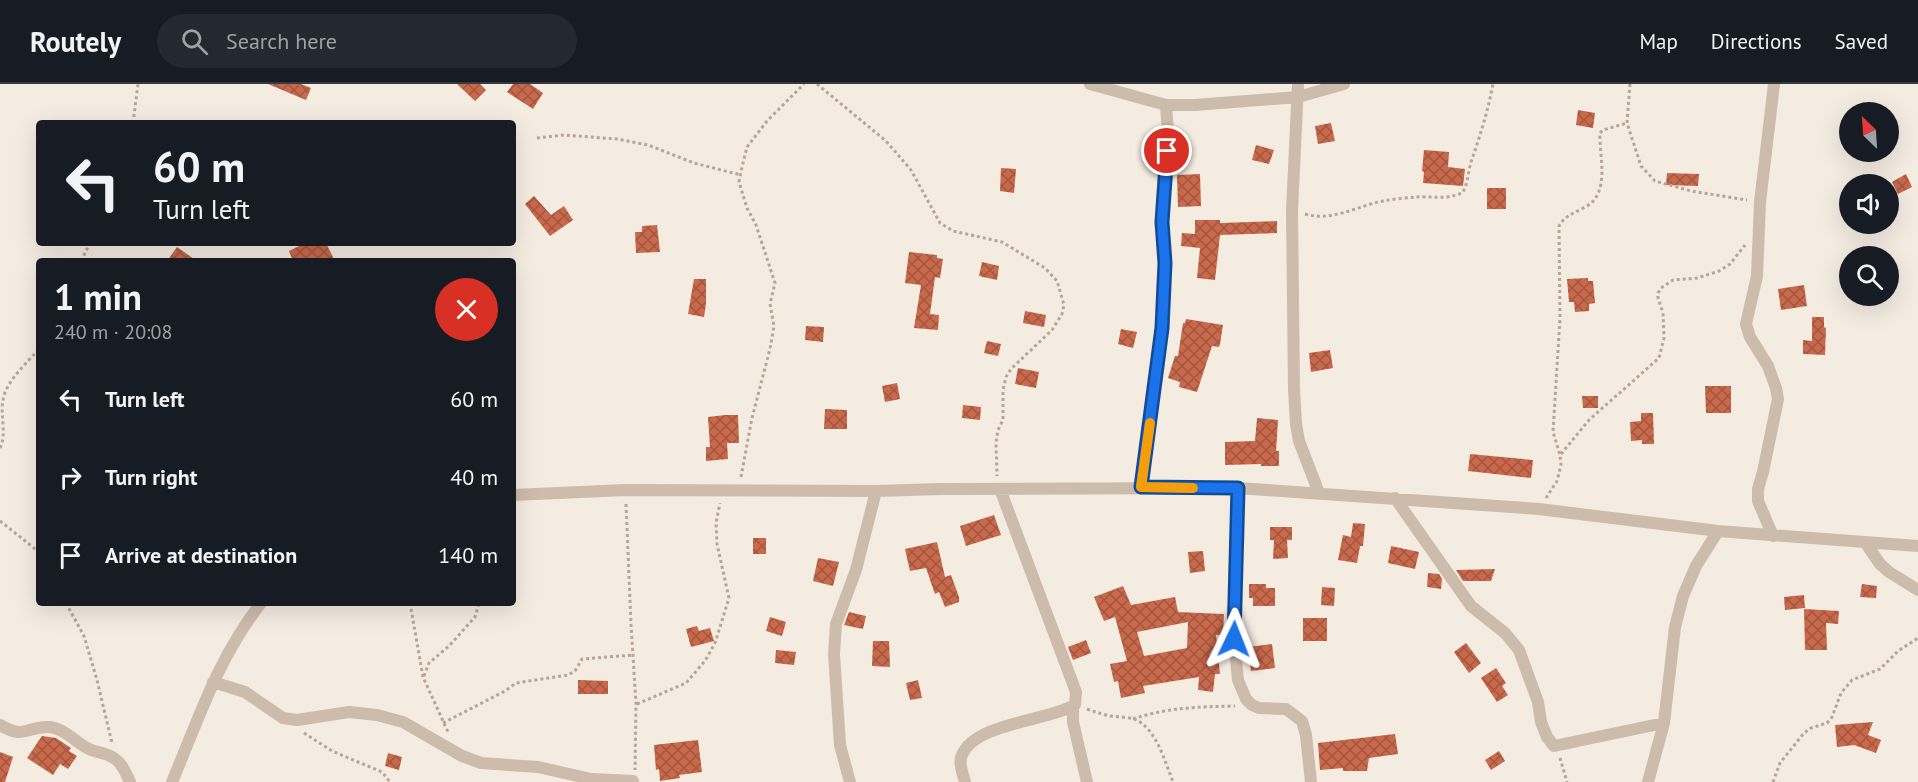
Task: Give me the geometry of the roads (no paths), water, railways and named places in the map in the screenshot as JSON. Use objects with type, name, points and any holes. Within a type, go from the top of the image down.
[{"type":"street","points":[[1090,84],[1166,105],[1298,98],[1344,84]]},
{"type":"street","points":[[1298,84],[1292,211],[1296,424],[1307,466],[1319,493]]},
{"type":"street","points":[[1773,536],[1758,501],[1758,489],[1778,399],[1768,366],[1750,337],[1746,324],[1756,276],[1761,202],[1774,84]]},
{"type":"street","points":[[1141,487],[1162,328],[1165,263],[1162,222],[1168,134],[1166,105]]},
{"type":"street","points":[[516,495],[626,490],[876,491],[1141,487],[1238,488],[1539,509],[1718,531],[1918,546]]},
{"type":"street","points":[[1238,488],[1234,639],[1238,680],[1246,699],[1252,705],[1259,708],[1286,709],[1302,721],[1306,735],[1311,782]]},
{"type":"street","points":[[998,489],[1076,692],[1073,722],[1087,782]]},
{"type":"street","points":[[848,781],[840,745],[834,654],[836,624],[856,570],[876,491]]},
{"type":"street","points":[[1395,498],[1472,606],[1505,633],[1519,650],[1529,672],[1547,737],[1554,746],[1664,723]]},
{"type":"street","points":[[1648,782],[1664,723],[1675,627],[1683,596],[1696,566],[1718,531]]},
{"type":"street","points":[[1864,542],[1880,564],[1918,590]]},
{"type":"street","points":[[172,782],[217,671],[244,625],[259,606]]},
{"type":"street","points":[[213,682],[245,692],[282,718],[297,720],[349,712],[377,715],[403,722],[462,756],[481,763],[538,767],[591,779],[633,781]]},
{"type":"street","points":[[965,782],[960,761],[962,753],[975,738],[1074,706]]},
{"type":"street","points":[[0,725],[10,731],[19,732],[50,727],[62,731],[91,750],[115,758],[130,782]]}]
